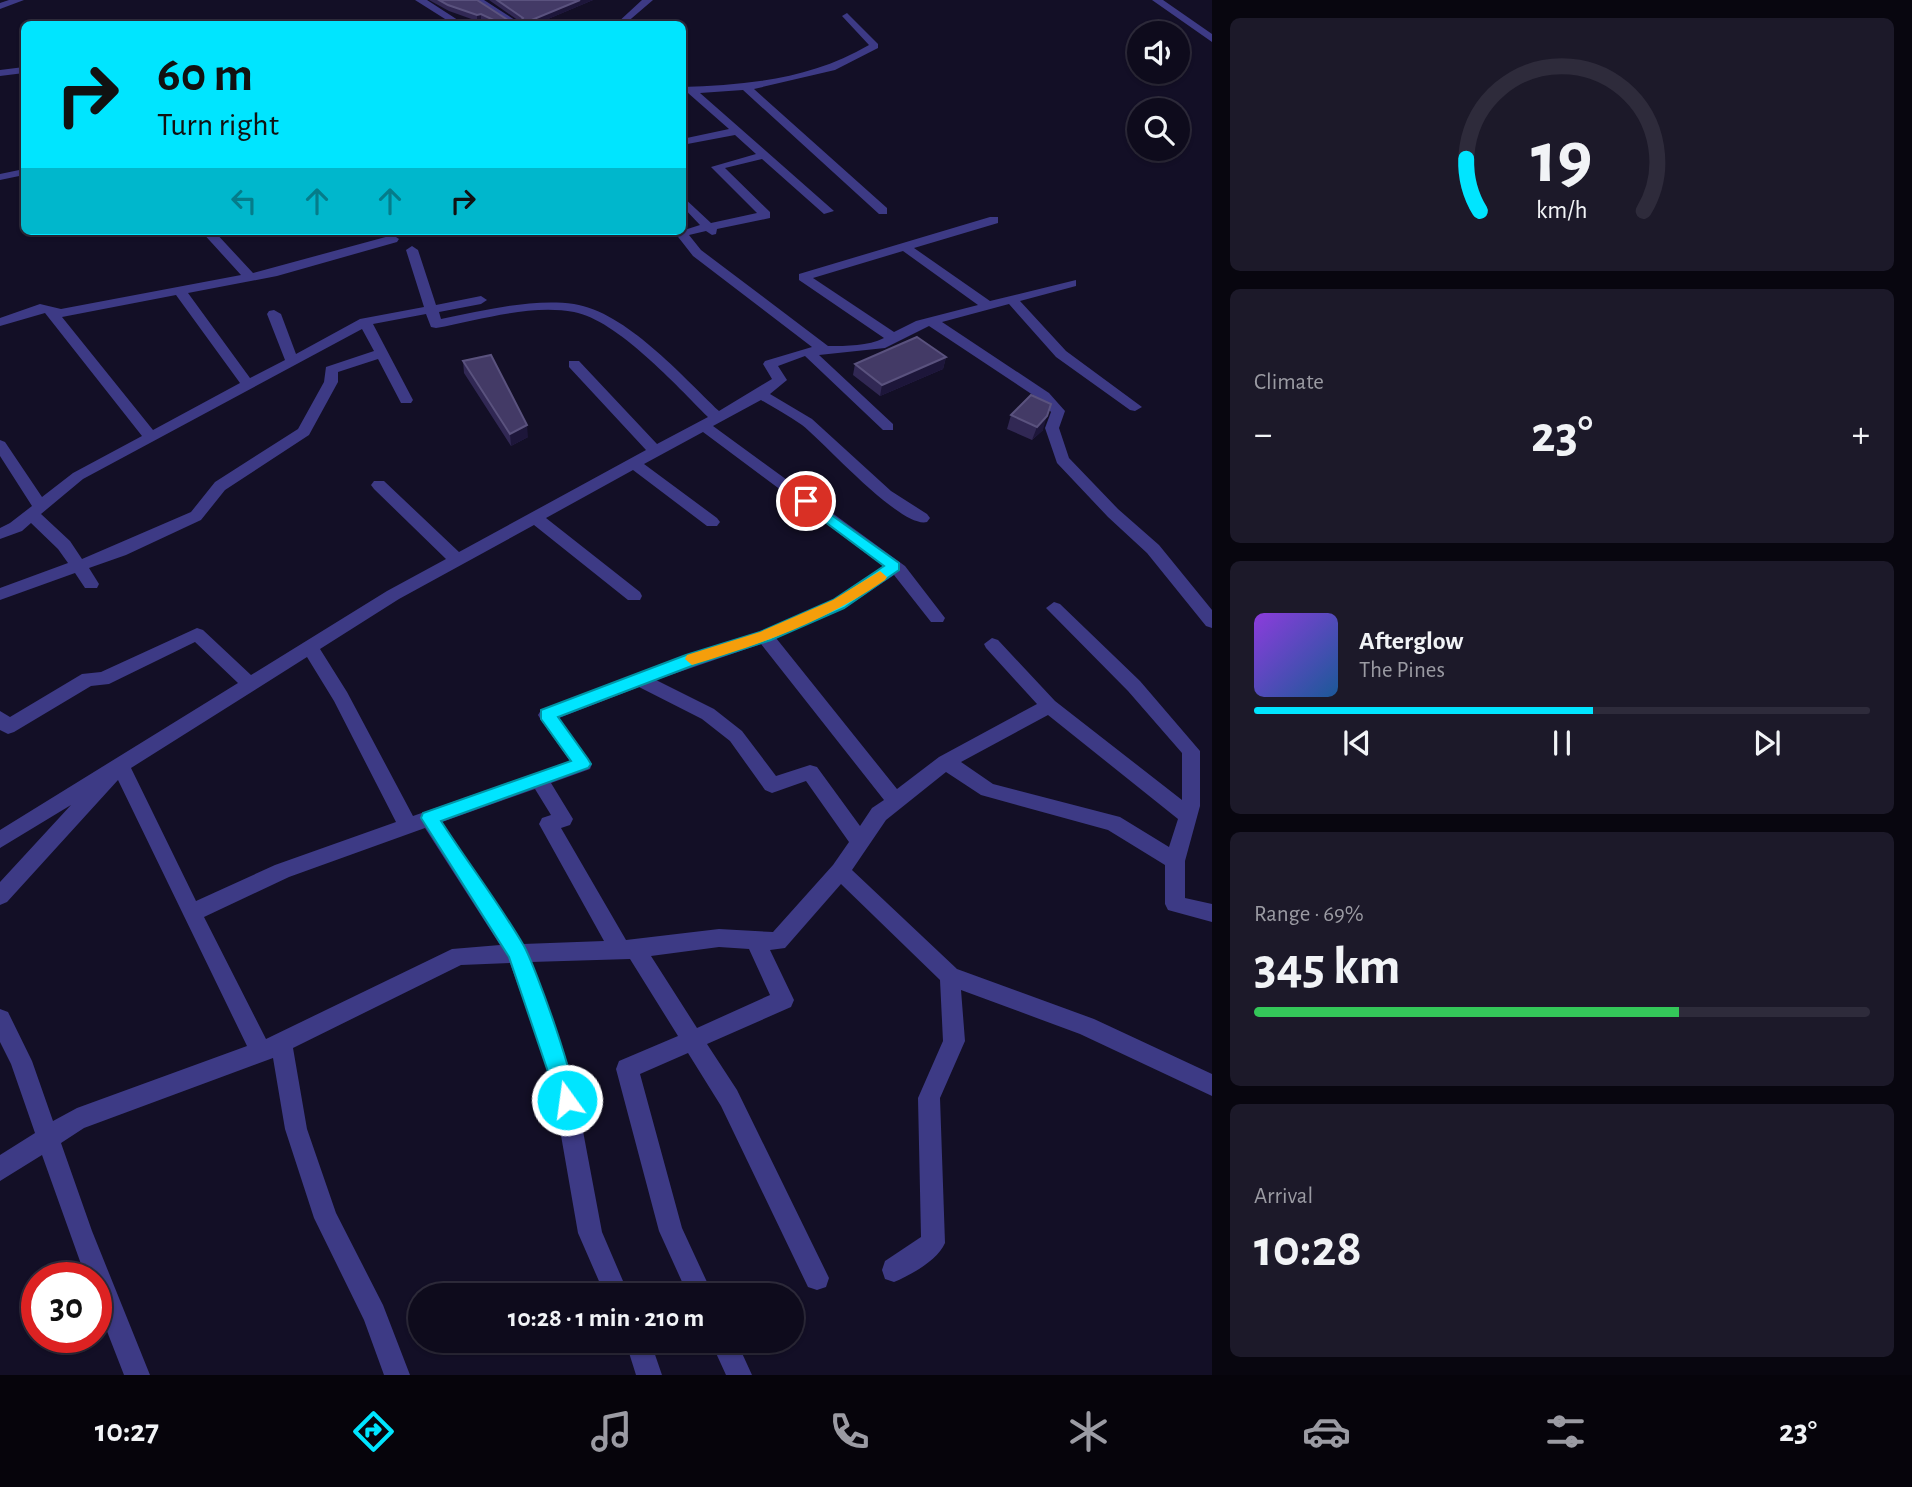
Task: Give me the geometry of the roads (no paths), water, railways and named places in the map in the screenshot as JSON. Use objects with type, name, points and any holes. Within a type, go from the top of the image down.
[{"type":"street","points":[[0,6],[19,0]]},
{"type":"street","points":[[420,0],[454,21]]},
{"type":"street","points":[[478,0],[511,21]]},
{"type":"street","points":[[622,21],[635,5],[648,0]]},
{"type":"street","points":[[1157,0],[1212,38]]},
{"type":"street","points":[[687,90],[747,87],[797,77],[838,65],[875,46],[847,16]]},
{"type":"street","points":[[0,73],[21,70]]},
{"type":"street","points":[[747,87],[883,211]]},
{"type":"street","points":[[687,90],[828,211]]},
{"type":"street","points":[[686,141],[737,131]]},
{"type":"street","points":[[686,232],[710,230],[766,215],[717,167],[764,155]]},
{"type":"street","points":[[0,177],[21,173]]},
{"type":"street","points":[[686,203],[710,230]]},
{"type":"street","points":[[894,338],[803,277],[994,220]]},
{"type":"street","points":[[211,235],[249,276]]},
{"type":"street","points":[[683,235],[697,253],[826,351]]},
{"type":"street","points":[[0,322],[40,308],[61,313],[276,272],[393,239]]},
{"type":"street","points":[[907,248],[987,305]]},
{"type":"street","points":[[412,250],[436,324],[527,309],[577,308],[621,331],[666,367],[711,422],[894,567],[937,618]]},
{"type":"street","points":[[0,840],[393,595],[761,394],[780,380],[770,364],[807,351],[880,345],[931,321],[1072,283]]},
{"type":"street","points":[[180,291],[248,385]]},
{"type":"street","points":[[1011,299],[1062,354],[1135,407]]},
{"type":"street","points":[[0,534],[36,510],[78,475],[365,322],[481,300]]},
{"type":"street","points":[[50,311],[151,437]]},
{"type":"street","points":[[274,314],[292,361]]},
{"type":"street","points":[[931,321],[1044,396],[1058,411],[1052,428],[1062,460],[1112,513],[1153,549],[1209,614]]},
{"type":"street","points":[[365,322],[406,400]]},
{"type":"street","points":[[807,351],[888,427]]},
{"type":"street","points":[[0,594],[120,551],[196,516],[220,486],[304,432],[331,382],[331,370],[382,353]]},
{"type":"street","points":[[574,364],[656,452]]},
{"type":"street","points":[[761,394],[807,422],[886,495],[922,519]]},
{"type":"street","points":[[3,453],[36,510],[91,584]]},
{"type":"street","points":[[634,464],[712,522]]},
{"type":"street","points":[[379,485],[457,560]]},
{"type":"street","points":[[535,518],[634,596]]},
{"type":"street","points":[[192,912],[282,871],[583,764],[547,715],[765,636],[839,604],[894,567]]},
{"type":"street","points":[[1054,608],[1134,686],[1191,751],[1191,806],[1175,861],[1175,904],[1212,913]]},
{"type":"street","points":[[0,718],[8,727],[88,679],[103,679],[197,635],[250,684]]},
{"type":"street","points":[[765,636],[896,801]]},
{"type":"street","points":[[992,644],[1049,706],[1188,816]]},
{"type":"street","points":[[310,647],[341,697],[408,826]]},
{"type":"street","points":[[640,680],[708,714],[736,736],[772,785],[810,772],[860,842]]},
{"type":"street","points":[[0,1169],[77,1119],[271,1048],[459,956],[627,949],[719,938],[778,940],[839,871],[879,814],[946,762],[1049,706]]},
{"type":"street","points":[[946,762],[988,789],[1113,823],[1175,861]]},
{"type":"street","points":[[0,896],[120,765]]},
{"type":"street","points":[[120,765],[192,912],[271,1048],[326,1218],[374,1314],[397,1375]]},
{"type":"street","points":[[539,779],[563,819],[549,824],[627,949],[729,1098],[817,1279]]},
{"type":"street","points":[[429,818],[517,953],[562,1078],[590,1233],[612,1283]]},
{"type":"street","points":[[839,871],[950,976],[1086,1026],[1212,1085]]},
{"type":"street","points":[[695,1283],[671,1231],[627,1069],[783,1000],[755,940]]},
{"type":"street","points":[[894,1270],[933,1242],[929,1098],[954,1041],[950,976]]},
{"type":"street","points":[[0,1018],[21,1061],[80,1231],[136,1375]]},
{"type":"street","points":[[641,1353],[649,1375]]},
{"type":"street","points":[[728,1353],[739,1375]]}]
